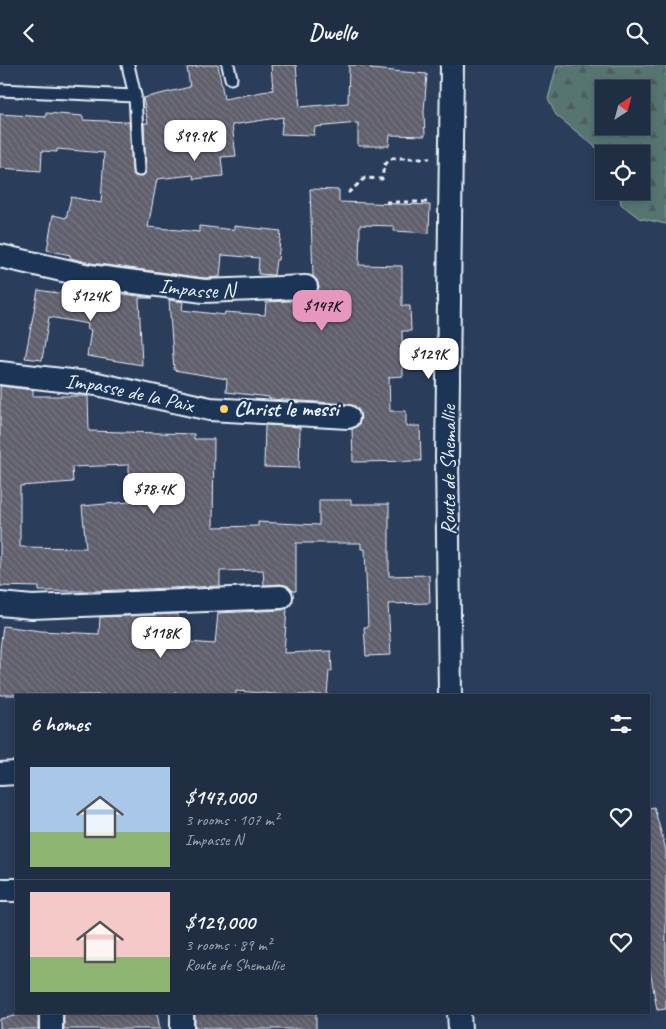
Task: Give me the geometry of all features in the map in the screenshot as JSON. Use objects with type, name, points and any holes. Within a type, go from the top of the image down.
[{"type":"street","name":"Route de Shemallie","points":[[450,694],[447,457],[452,65]]},
{"type":"street","name":"Impasse N","points":[[0,256],[89,276],[204,291],[306,287]]},
{"type":"street","name":"Impasse de la Paix","points":[[0,373],[97,384],[210,409],[348,417]]},
{"type":"street","points":[[0,605],[32,607],[281,597]]},
{"type":"street","points":[[0,774],[15,773]]},
{"type":"street","points":[[0,890],[15,890]]},
{"type":"street","points":[[51,1014],[51,1029]]},
{"type":"street","points":[[182,1014],[182,1029]]},
{"type":"street","points":[[459,1014],[460,1029]]},
{"type":"lane","points":[[128,65],[135,97],[139,170]]},
{"type":"lane","points":[[228,65],[231,77]]},
{"type":"lane","points":[[0,90],[135,97]]},
{"type":"path","points":[[348,193],[366,178],[382,179],[384,165],[393,158],[450,159]]},
{"type":"path","points":[[386,202],[450,202]]},
{"type":"green space","points":[[557,65],[666,65],[666,224],[639,218],[621,204],[620,200],[650,200],[650,145],[595,145],[595,147],[556,115],[548,99]]},
{"type":"building","points":[[218,65],[224,99],[273,90],[271,65],[296,65],[300,107],[348,103],[349,65],[371,65],[371,69],[427,74],[424,111],[425,136],[390,135],[389,146],[358,146],[358,123],[315,127],[314,135],[281,134],[283,117],[232,125],[236,156],[221,157],[223,176],[194,179],[193,175],[157,179],[148,227],[199,232],[199,226],[234,230],[234,226],[281,231],[278,260],[276,260],[274,275],[258,274],[259,258],[222,255],[220,277],[205,278],[91,263],[70,258],[70,255],[47,250],[53,215],[66,218],[71,197],[101,203],[104,153],[57,149],[57,152],[42,151],[41,171],[0,168],[0,114],[46,117],[46,113],[83,116],[83,120],[129,122],[132,171],[135,176],[140,177],[145,174],[146,170],[144,123],[148,123],[143,98],[190,87],[187,68]]},
{"type":"building","points":[[310,189],[339,190],[339,202],[430,205],[429,233],[394,231],[394,226],[360,225],[359,265],[402,266],[402,306],[410,306],[411,331],[402,331],[403,376],[389,377],[390,411],[406,411],[406,426],[420,426],[421,461],[353,462],[352,429],[359,425],[361,417],[355,406],[349,404],[269,399],[269,397],[226,392],[227,379],[174,370],[169,300],[183,302],[182,310],[224,315],[225,312],[265,315],[266,302],[314,300],[319,287],[317,280],[313,276]]},
{"type":"building","points":[[66,284],[87,289],[153,298],[139,298],[142,365],[87,356],[91,330],[87,329],[88,324],[49,317],[42,360],[25,358],[38,290],[64,294]]},
{"type":"building","points":[[0,386],[33,390],[33,396],[88,396],[89,431],[194,434],[194,439],[214,439],[213,527],[258,526],[258,522],[319,525],[319,500],[351,500],[351,504],[389,504],[389,576],[429,575],[430,603],[388,604],[391,655],[366,656],[364,627],[368,627],[365,549],[361,549],[361,543],[296,543],[296,591],[281,584],[264,585],[263,570],[220,571],[220,586],[94,591],[39,591],[39,587],[0,586]],"holes":[[[129,465],[129,502],[82,506],[86,548],[20,547],[20,486],[73,482],[72,467]]]},
{"type":"building","points":[[265,425],[300,427],[299,468],[264,467]]},
{"type":"building","points":[[287,608],[284,653],[331,651],[332,671],[329,671],[327,694],[275,694],[236,691],[236,694],[0,695],[0,649],[3,626],[41,631],[99,634],[100,617],[178,614],[175,641],[215,644],[218,613],[282,610]]},
{"type":"building","points":[[654,807],[666,850],[666,1009],[657,1010],[650,970],[650,808]]},
{"type":"building","points":[[24,1014],[38,1014],[38,1029],[0,1029],[0,1019]]},
{"type":"building","points":[[64,1014],[157,1014],[160,1029],[64,1029]]},
{"type":"building","points":[[195,1014],[316,1014],[316,1029],[195,1027]]},
{"type":"place","name":"Christ le messi","points":[[224,409]]}]
